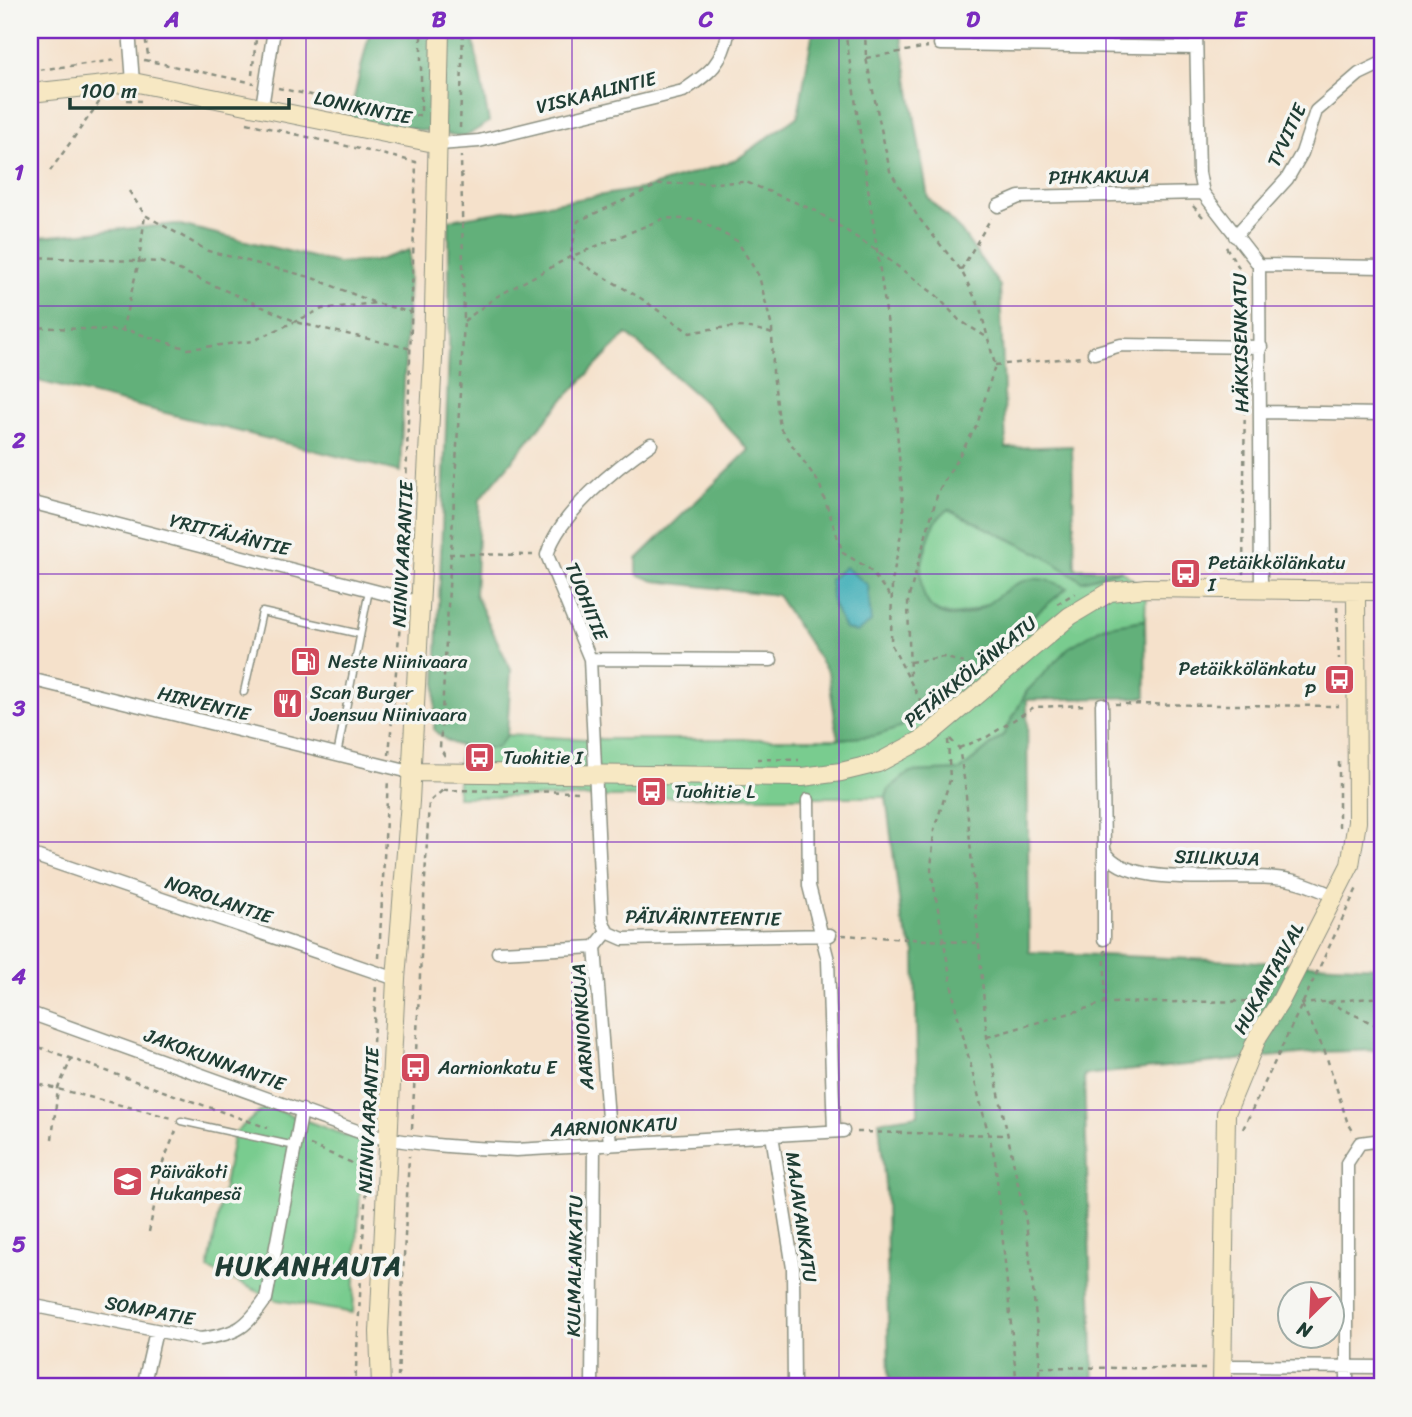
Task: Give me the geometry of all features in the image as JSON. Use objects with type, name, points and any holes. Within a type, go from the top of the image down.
[{"type":"street","points":[[129,30],[133,82]]},
{"type":"street","points":[[261,107],[274,30]]},
{"type":"street","name":"NIINIVAARANTIE","points":[[381,1387],[379,1332],[396,979],[421,603],[433,358],[440,30]]},
{"type":"street","name":"VISKAALINTIE","points":[[439,144],[460,144],[683,91],[706,76],[724,56],[729,30]]},
{"type":"street","name":"HÄKKISENKATU","points":[[1196,30],[1199,173],[1203,193],[1230,240],[1259,265],[1261,412],[1249,584]]},
{"type":"street","points":[[940,44],[1196,48]]},
{"type":"street","name":"TYVITIE","points":[[1230,240],[1287,179],[1302,153],[1315,111],[1359,74],[1382,63]]},
{"type":"street","name":"LONIKINTIE","points":[[30,93],[133,82],[439,144]]},
{"type":"street","name":"PIHKAKUJA","points":[[998,206],[1019,197],[1203,193]]},
{"type":"street","points":[[1259,265],[1382,267]]},
{"type":"street","points":[[1094,353],[1121,345],[1261,347]]},
{"type":"street","points":[[1261,412],[1382,414]]},
{"type":"street","name":"TUOHITIE","points":[[593,775],[590,659],[547,555],[552,538],[592,493],[624,462],[651,444]]},
{"type":"street","name":"YRITTÄJÄNTIE","points":[[30,502],[421,603]]},
{"type":"street","name":"PETÄIKKÖLÄNKATU","points":[[410,772],[802,777],[841,772],[878,763],[925,738],[1070,615],[1110,592],[1249,584],[1382,591]]},
{"type":"street","name":"HUKANTAIVAL","points":[[1222,1387],[1216,1368],[1226,1112],[1258,1036],[1280,1002],[1350,865],[1357,822],[1356,591]]},
{"type":"street","points":[[590,659],[771,660]]},
{"type":"street","name":"HIRVENTIE","points":[[30,679],[337,757],[410,772]]},
{"type":"street","points":[[1102,704],[1104,939]]},
{"type":"street","name":"PÄIVÄRINTEENTIE","points":[[593,775],[602,919],[607,932],[623,939],[827,936]]},
{"type":"street","points":[[808,800],[809,886],[827,936],[839,1131]]},
{"type":"street","name":"SIILIKUJA","points":[[1104,850],[1116,865],[1132,871],[1288,879],[1336,897]]},
{"type":"street","name":"NOROLANTIE","points":[[30,855],[396,979]]},
{"type":"street","points":[[498,952],[595,947],[607,932]]},
{"type":"street","name":"AARNIONKUJA","points":[[595,947],[610,1145]]},
{"type":"street","name":"JAKOKUNNANTIE","points":[[30,1013],[368,1135],[388,1139]]},
{"type":"street","name":"SOMPATIE","points":[[30,1305],[201,1339],[222,1336],[249,1323],[266,1298],[302,1110]]},
{"type":"street","name":"AARNIONKATU","points":[[388,1139],[504,1150],[839,1131]]},
{"type":"street","name":"MAJAVANKATU","points":[[772,1135],[793,1268],[793,1387]]},
{"type":"street","points":[[1347,1387],[1347,1163],[1360,1143],[1382,1139]]},
{"type":"street","name":"KULMALANKATU","points":[[592,1387],[594,1146]]},
{"type":"street","points":[[143,1387],[156,1331]]},
{"type":"street","name":"NIINIVAARANTIE","points":[[370,1387],[379,1332]]},
{"type":"street","points":[[1216,1368],[1382,1367]]},
{"type":"lane","points":[[337,757],[369,590]]},
{"type":"lane","points":[[244,692],[262,612],[360,634]]},
{"type":"lane","points":[[181,1121],[296,1142]]},
{"type":"path","points":[[144,30],[149,61]]},
{"type":"path","points":[[251,82],[257,30]]},
{"type":"path","points":[[398,1387],[407,1172],[411,1142],[429,802],[443,790],[446,757],[440,748],[464,321],[460,144],[463,30]]},
{"type":"path","points":[[845,30],[888,332],[904,517],[891,597],[891,644],[921,702]]},
{"type":"path","points":[[865,30],[866,58],[890,171],[918,217],[961,270],[981,308],[995,365],[977,425],[938,492],[908,600],[910,678]]},
{"type":"path","points":[[866,58],[940,44]]},
{"type":"path","points":[[89,102],[111,100]]},
{"type":"path","points":[[121,100],[144,102]]},
{"type":"path","points":[[50,171],[100,101]]},
{"type":"path","points":[[30,111],[41,109]]},
{"type":"path","points":[[238,121],[416,162],[402,598],[388,767],[355,1387]]},
{"type":"path","points":[[570,257],[578,221],[660,184],[746,182],[817,211],[876,250],[937,296],[959,320],[988,338]]},
{"type":"path","points":[[129,191],[145,215],[208,251],[310,277],[376,303],[412,313]]},
{"type":"path","points":[[1187,194],[1209,223]]},
{"type":"path","points":[[961,270],[998,206]]},
{"type":"path","points":[[122,331],[139,261],[145,215]]},
{"type":"path","points":[[464,321],[496,297],[570,257],[665,218],[698,220],[737,241],[759,276],[772,334],[773,373],[780,428],[819,483],[843,552],[867,568],[891,597]]},
{"type":"path","points":[[1230,240],[1245,277]]},
{"type":"path","points":[[30,257],[161,262],[299,323],[412,349]]},
{"type":"path","points":[[570,257],[642,299],[690,333],[732,325],[751,326],[772,334]]},
{"type":"path","points":[[30,327],[122,331],[188,349],[253,341],[299,323],[323,309],[376,303]]},
{"type":"path","points":[[995,365],[1073,360],[1094,353]]},
{"type":"path","points":[[1245,387],[1249,584]]},
{"type":"path","points":[[449,554],[547,555]]},
{"type":"path","points":[[1231,574],[1249,584]]},
{"type":"path","points":[[1057,604],[1079,592]]},
{"type":"path","points":[[1324,607],[1338,607],[1339,667]]},
{"type":"path","points":[[910,662],[943,657],[982,668]]},
{"type":"path","points":[[974,677],[991,661]]},
{"type":"path","points":[[959,748],[987,737],[1034,707],[1102,704],[1339,706]]},
{"type":"path","points":[[1017,1387],[1002,1211],[989,1135],[956,1009],[931,870],[934,830],[950,779],[948,736],[959,748],[987,1037],[1026,1222],[1040,1367],[1038,1387]]},
{"type":"path","points":[[1338,834],[1339,757]]},
{"type":"path","points":[[751,759],[803,760]]},
{"type":"path","points":[[1241,1133],[1301,1004],[1354,900],[1360,879]]},
{"type":"path","points":[[827,936],[978,943]]},
{"type":"path","points":[[1104,939],[1105,1003]]},
{"type":"path","points":[[987,1037],[1105,1003],[1301,1004],[1382,997]]},
{"type":"path","points":[[1327,1002],[1382,1028]]},
{"type":"path","points":[[1301,1004],[1325,1052],[1347,1121],[1360,1143]]},
{"type":"path","points":[[30,1044],[272,1130]]},
{"type":"path","points":[[52,1139],[58,1088],[72,1058]]},
{"type":"path","points":[[30,1082],[181,1121],[163,1162],[149,1232]]},
{"type":"path","points":[[839,1131],[1007,1135]]},
{"type":"path","points":[[296,1142],[368,1170]]},
{"type":"path","points":[[1040,1367],[1216,1368]]},
{"type":"green space","points":[[370,30],[477,30],[474,43],[489,122],[465,137],[349,119]]},
{"type":"green space","points":[[813,30],[900,30],[928,198],[961,231],[1000,286],[1006,448],[1072,446],[1075,568],[1121,570],[1082,581],[1044,556],[948,509],[932,530],[921,568],[923,592],[935,610],[944,615],[956,616],[971,613],[1014,585],[1033,579],[1045,580],[1067,588],[899,728],[875,736],[838,739],[828,672],[777,595],[654,581],[637,574],[637,559],[749,450],[703,401],[627,334],[560,403],[480,499],[475,594],[511,670],[507,735],[497,748],[471,748],[448,741],[434,730],[449,351],[449,220],[646,188],[736,160],[798,116]]},
{"type":"green space","points":[[176,224],[337,263],[375,261],[410,250],[400,472],[30,379],[30,238]]},
{"type":"green space","points":[[948,509],[1044,556],[1082,581],[1121,570],[1146,590],[1145,620],[1103,627],[1027,691],[1004,734],[961,770],[910,772],[889,789],[886,797],[457,797],[460,748],[497,747],[507,735],[586,739],[838,739],[868,736],[896,727],[913,715],[989,603],[961,614],[941,613],[928,603],[920,586],[919,566],[924,545],[934,525]]},
{"type":"green space","points":[[1145,620],[1146,697],[1027,700],[1029,952],[1382,967],[1382,1050],[1320,1052],[1084,1075],[1094,1387],[889,1387],[886,1197],[879,1121],[918,1115],[915,952],[902,922],[886,797],[889,789],[910,772],[961,770],[1004,734],[1027,691],[1068,648],[1103,627]]},
{"type":"green space","points":[[267,1106],[363,1142],[353,1313],[277,1300],[208,1269],[234,1133]]},
{"type":"water","points":[[845,567],[868,585],[871,622],[857,632],[845,629],[833,605],[830,580]]},
{"type":"place","name":"Petäikkölänkatu I","points":[[1185,573]]},
{"type":"place","name":"Neste Niinivaara","points":[[305,661]]},
{"type":"place","name":"Petäikkölänkatu P","points":[[1339,679]]},
{"type":"place","name":"Scan Burger Joensuu Niinivaara","points":[[287,703]]},
{"type":"place","name":"Tuohitie I","points":[[480,757]]},
{"type":"place","name":"Tuohitie L","points":[[651,791]]},
{"type":"place","name":"Aarnionkatu E","points":[[415,1067]]},
{"type":"place","name":"Päiväkoti Hukanpesä","points":[[127,1182]]},
{"type":"district","name":"HUKANHAUTA","points":[[309,1266]]}]
